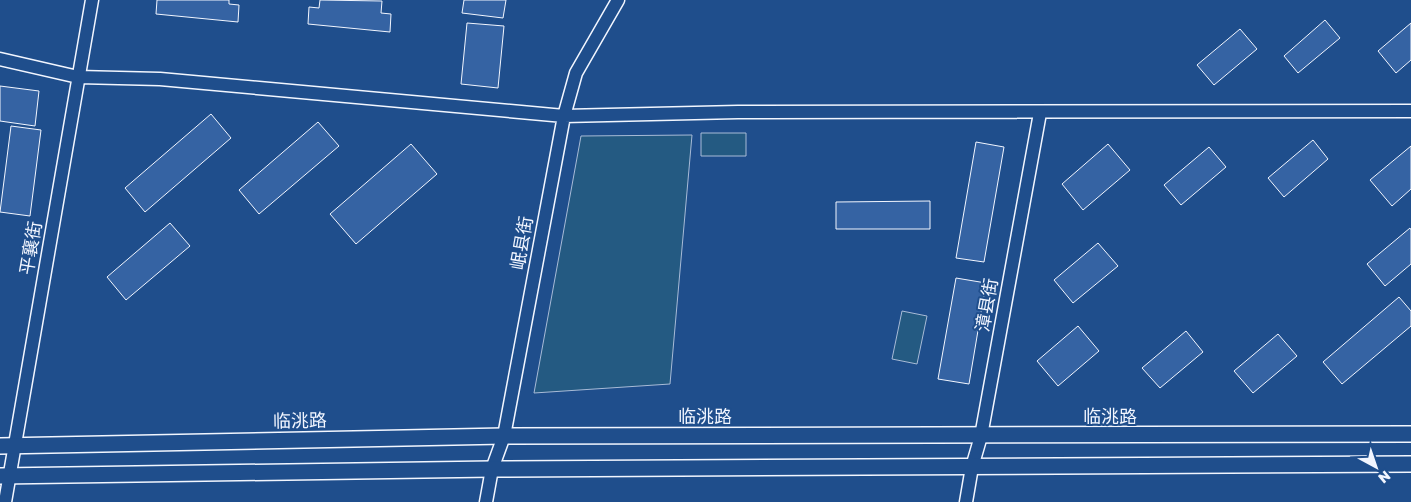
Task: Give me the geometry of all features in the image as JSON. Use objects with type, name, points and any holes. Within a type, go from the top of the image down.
[{"type":"main road","name":"临洮路","points":[[7,446],[504,436],[1411,434]]},
{"type":"main road","points":[[5,476],[492,469],[1411,464]]},
{"type":"street","name":"平襄街","points":[[6,502],[7,446],[92,0]]},
{"type":"street","name":"岷县街","points":[[486,502],[492,469],[504,436],[564,116],[576,73],[618,0]]},
{"type":"street","points":[[0,59],[78,77],[160,79],[564,116],[738,112],[1411,111]]},
{"type":"street","name":"漳县街","points":[[966,502],[972,467],[981,436],[1040,113]]},
{"type":"shaded area","points":[[701,133],[746,133],[746,156],[701,156]]},
{"type":"shaded area","points":[[692,135],[670,384],[534,393],[581,136]]},
{"type":"shaded area","points":[[902,311],[927,316],[917,364],[892,359]]},
{"type":"building","points":[[157,0],[229,0],[229,4],[239,5],[238,22],[156,14]]},
{"type":"building","points":[[320,0],[382,1],[381,13],[391,14],[390,32],[308,24],[309,7],[319,8]]},
{"type":"building","points":[[464,0],[506,0],[503,18],[462,13]]},
{"type":"building","points":[[1325,20],[1340,38],[1298,73],[1284,56]]},
{"type":"building","points":[[467,23],[504,26],[498,88],[461,84]]},
{"type":"building","points":[[1411,23],[1411,60],[1396,73],[1378,51]]},
{"type":"building","points":[[1240,29],[1257,49],[1214,85],[1197,65]]},
{"type":"building","points":[[0,86],[39,91],[35,126],[0,121]]},
{"type":"building","points":[[211,114],[231,138],[145,212],[125,188]]},
{"type":"building","points":[[318,122],[339,146],[259,214],[239,190]]},
{"type":"building","points":[[11,126],[41,130],[30,216],[0,212]]},
{"type":"building","points":[[1313,140],[1328,159],[1284,197],[1268,178]]},
{"type":"building","points":[[976,142],[1004,147],[984,262],[956,258]]},
{"type":"building","points":[[411,144],[437,174],[356,244],[330,214]]},
{"type":"building","points":[[1108,144],[1130,170],[1083,210],[1062,184]]},
{"type":"building","points":[[1411,146],[1411,189],[1392,206],[1370,180]]},
{"type":"building","points":[[1209,147],[1226,167],[1181,205],[1164,185]]},
{"type":"building","points":[[930,201],[930,229],[836,229],[836,202]]},
{"type":"building","points":[[170,223],[190,246],[126,300],[107,277]]},
{"type":"building","points":[[1410,228],[1411,264],[1385,286],[1367,264]]},
{"type":"building","points":[[1098,243],[1118,266],[1073,303],[1054,280]]},
{"type":"building","points":[[956,278],[986,283],[969,384],[938,379]]},
{"type":"building","points":[[1399,297],[1411,311],[1411,326],[1342,384],[1323,362]]},
{"type":"building","points":[[1078,326],[1099,351],[1058,386],[1037,361]]},
{"type":"building","points":[[1186,331],[1203,352],[1160,388],[1142,368]]},
{"type":"building","points":[[1278,334],[1297,356],[1253,393],[1234,371]]}]
